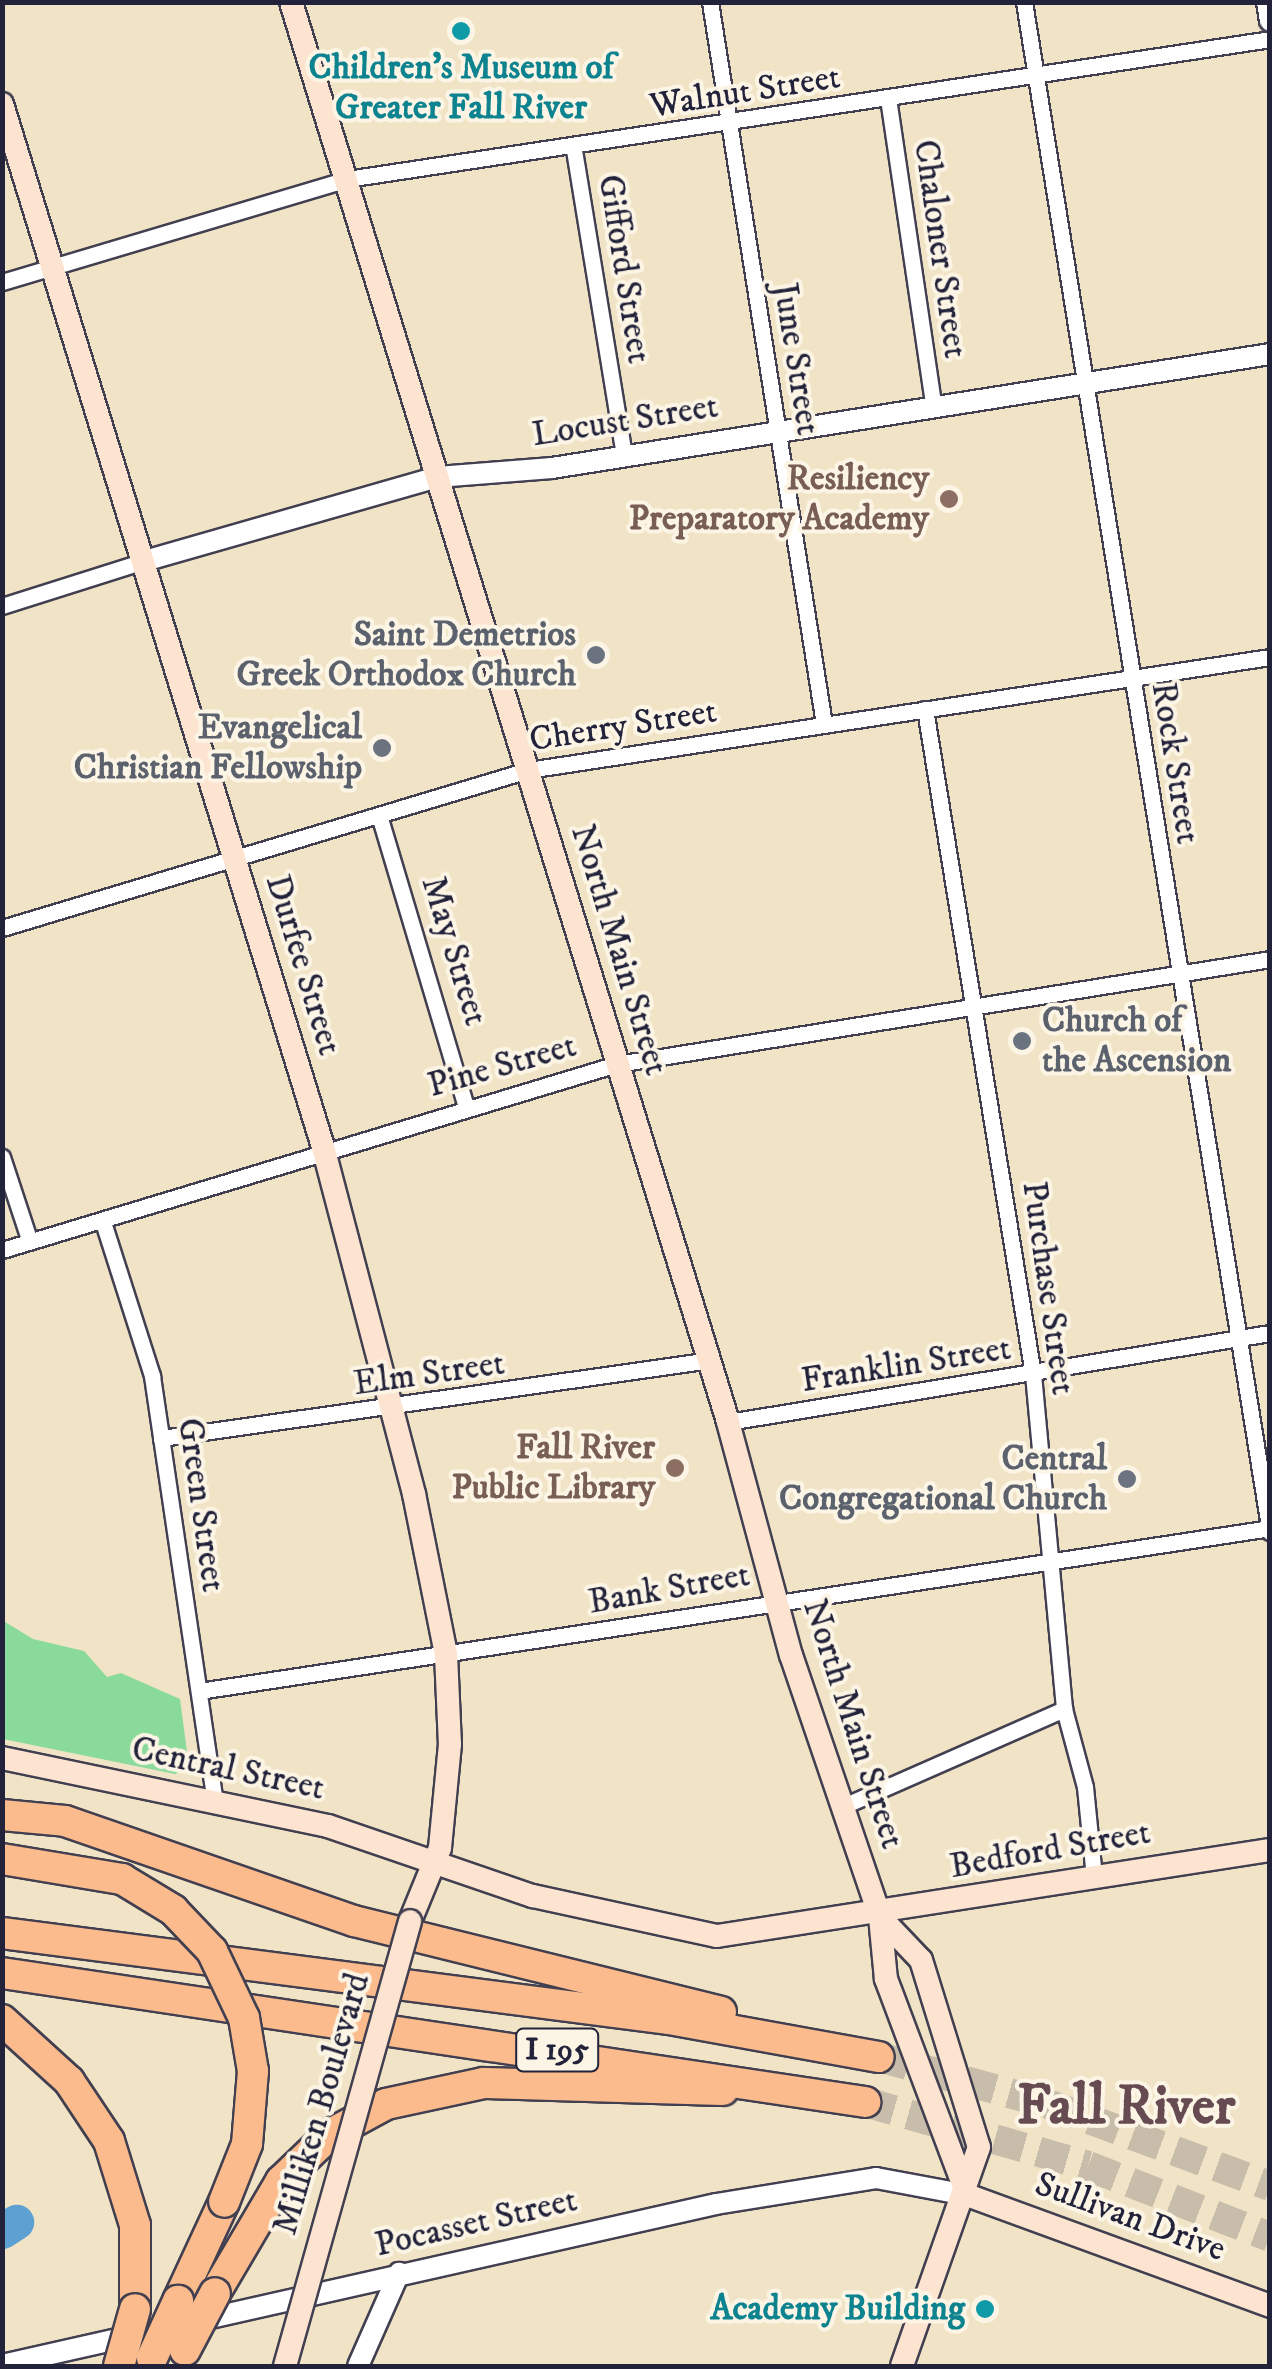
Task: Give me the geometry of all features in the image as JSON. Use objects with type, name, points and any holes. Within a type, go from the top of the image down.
[{"type":"highway","points":[[2,1815],[65,1821],[354,1921],[644,1986],[809,2042]]},
{"type":"highway","points":[[2,1832],[156,1851]]},
{"type":"highway","points":[[2,1859],[122,1879],[173,1910],[212,1951],[244,2018],[253,2070],[246,2144],[178,2301],[165,2360]]},
{"type":"highway","name":"I 195","points":[[2,1933],[809,2042],[878,2057]]},
{"type":"highway","name":"I 195","points":[[2,1973],[865,2102]]},
{"type":"highway","points":[[2,2020],[69,2080],[109,2142],[135,2225],[135,2309],[119,2366]]},
{"type":"highway","points":[[165,2360],[215,2293],[296,2165],[345,2125],[410,2095],[484,2083],[772,2088]]},
{"type":"main road","name":"North Main Street","points":[[290,2],[528,770],[704,1361],[728,1422],[775,1600],[880,1917]]},
{"type":"main road","name":"Durfee Street","points":[[2,104],[324,1151],[394,1409],[446,1654],[449,1764],[434,1862]]},
{"type":"main road","name":"Central Street","points":[[2,1758],[215,1802],[434,1862]]},
{"type":"main road","name":"Bedford Street","points":[[434,1862],[704,1934],[880,1917],[1094,1877],[1270,1850]]},
{"type":"main road","name":"Milliken Boulevard","points":[[285,2366],[410,1921],[434,1862]]},
{"type":"main road","points":[[880,1917],[886,1979],[967,2195]]},
{"type":"main road","points":[[880,1917],[920,1960],[953,2053],[978,2147],[967,2195],[902,2366]]},
{"type":"main road","name":"Sullivan Drive","points":[[967,2195],[1270,2306]]},
{"type":"street","name":"June Street","points":[[710,2],[824,724]]},
{"type":"street","name":"Rock Street","points":[[1024,2],[1269,1530]]},
{"type":"street","points":[[1266,2],[1270,21]]},
{"type":"street","name":"Walnut Street","points":[[2,282],[347,179],[574,150],[1270,39]]},
{"type":"street","name":"Chaloner Street","points":[[888,98],[934,408]]},
{"type":"street","name":"Gifford Street","points":[[574,150],[624,456]]},
{"type":"street","name":"Locust Street","points":[[2,606],[438,476],[624,456],[1270,354]]},
{"type":"street","name":"Cherry Street","points":[[2,928],[528,770],[1270,657]]},
{"type":"street","name":"Purchase Street","points":[[925,709],[1034,1375],[1064,1709],[1086,1787],[1094,1877]]},
{"type":"street","name":"May Street","points":[[378,815],[466,1106]]},
{"type":"street","name":"Pine Street","points":[[2,1250],[103,1222],[466,1106],[617,1064],[1270,959]]},
{"type":"street","points":[[2,1157],[30,1242]]},
{"type":"street","name":"Green Street","points":[[103,1222],[144,1338],[215,1802]]},
{"type":"street","name":"Franklin Street","points":[[728,1422],[1034,1375],[1270,1333]]},
{"type":"street","name":"Elm Street","points":[[161,1438],[394,1409],[704,1361]]},
{"type":"street","name":"Bank Street","points":[[199,1691],[775,1600],[1269,1530]]},
{"type":"street","points":[[841,1807],[1064,1709]]},
{"type":"street","name":"Pocasset Street","points":[[2,2365],[399,2273],[876,2178],[967,2195]]},
{"type":"street","points":[[358,2366],[399,2273]]},
{"type":"green space","points":[[2,1620],[33,1639],[84,1651],[107,1677],[121,1673],[180,1699],[189,1767],[175,1774],[3,1739]]},
{"type":"waterway","points":[[2,2231],[16,2222]]},
{"type":"tunnel","points":[[879,2057],[1048,2104],[1270,2186]]},
{"type":"tunnel","points":[[865,2102],[1088,2166],[1270,2237]]},
{"type":"place","name":"Children’s Museum of Greater Fall River","points":[[461,31]]},
{"type":"place","name":"Resiliency Preparatory Academy","points":[[949,499]]},
{"type":"place","name":"Saint Demetrios Greek Orthodox Church","points":[[596,655]]},
{"type":"place","name":"Evangelical Christian Fellowship","points":[[382,748]]},
{"type":"place","name":"Church of the Ascension","points":[[1022,1041]]},
{"type":"place","name":"Fall River Public Library","points":[[675,1468]]},
{"type":"place","name":"Central Congregational Church","points":[[1127,1479]]},
{"type":"place","name":"Academy Building","points":[[985,2309]]},
{"type":"district","name":"Fall River","points":[[1126,2108]]}]
